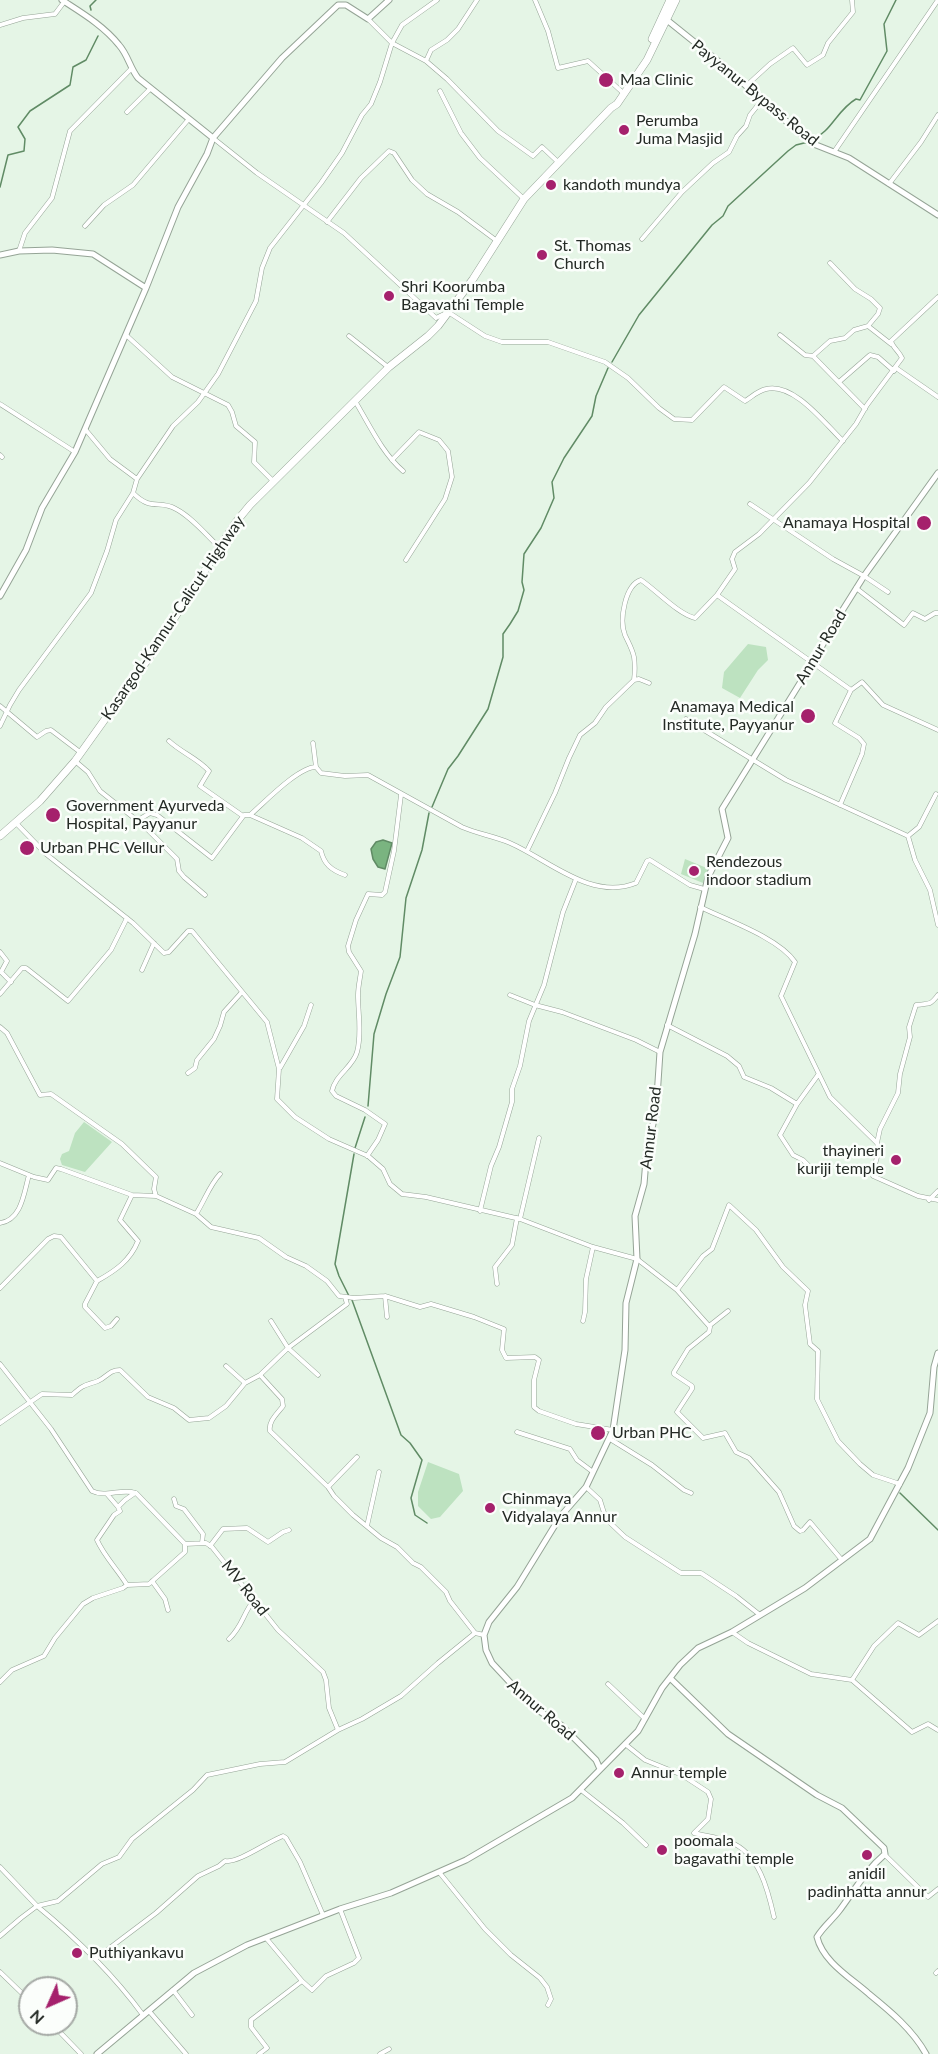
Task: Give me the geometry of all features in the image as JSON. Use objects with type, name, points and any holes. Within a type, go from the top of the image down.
[{"type":"highway","name":"Kasargod-Kannur-Calicut Highway","points":[[611,108],[643,56],[670,0]]},
{"type":"highway","name":"Kasargod-Kannur-Calicut Highway","points":[[0,836],[40,801],[75,761],[146,662],[236,522],[388,367],[428,336],[473,279],[524,199],[620,101],[647,60],[676,0]]},
{"type":"main road","points":[[0,596],[26,550],[42,508],[75,452],[146,288],[178,207],[207,154],[213,138],[282,58],[338,5],[346,5],[368,20],[389,0]]},
{"type":"main road","points":[[63,1],[103,28],[119,44],[127,56],[131,69],[150,89],[213,138]]},
{"type":"main road","name":"Payyanur Bypass Road","points":[[667,20],[810,141],[849,158],[938,215]]},
{"type":"main road","points":[[0,255],[19,251],[52,250],[93,254],[146,288]]},
{"type":"main road","name":"Annur Road","points":[[600,1769],[596,1761],[567,1732],[533,1707],[492,1663],[486,1650],[484,1635],[489,1622],[517,1587],[560,1518],[586,1487],[613,1430],[625,1350],[626,1303],[637,1259],[634,1216],[644,1184],[647,1148],[656,1112],[660,1052],[683,976],[704,889],[711,869],[728,838],[722,809],[856,588],[938,472]]},
{"type":"main road","points":[[97,2054],[194,1973],[266,1938],[323,1915],[391,1893],[466,1860],[572,1798],[638,1731],[670,1678],[698,1648],[732,1632],[805,1588],[870,1539],[900,1484],[930,1413],[938,1353]]},
{"type":"main road","points":[[670,1678],[728,1734],[817,1795],[842,1808],[884,1848],[885,1854],[862,1876],[817,1937],[819,1945],[831,1962],[887,2008],[919,2040],[926,2054]]},
{"type":"street","points":[[0,726],[19,690],[91,593],[116,520],[133,493],[137,479],[173,426],[205,393],[232,350],[255,301],[261,268],[270,248],[342,153],[370,104],[402,25],[438,0]]},
{"type":"street","points":[[426,61],[431,50],[447,40],[458,29],[477,0]]},
{"type":"street","points":[[535,0],[548,31],[558,68],[588,62],[621,91]]},
{"type":"street","points":[[746,86],[770,64],[793,48],[807,65],[823,55],[828,43],[853,12],[852,0]]},
{"type":"street","points":[[834,152],[938,0]]},
{"type":"street","points":[[0,25],[23,18],[55,14],[63,1]]},
{"type":"street","points":[[368,20],[393,43],[426,61],[498,131],[533,156],[542,147],[559,163]]},
{"type":"street","points":[[19,251],[25,234],[52,198],[70,131],[131,69]]},
{"type":"street","points":[[127,112],[150,89]]},
{"type":"street","points":[[440,91],[461,133],[480,158],[524,199]]},
{"type":"street","points":[[642,239],[682,192],[713,163],[729,152],[737,136],[762,100]]},
{"type":"street","points":[[890,184],[938,115]]},
{"type":"street","points":[[86,226],[104,205],[133,184],[188,120]]},
{"type":"street","points":[[213,138],[257,173],[344,233],[436,318],[448,312],[485,336],[502,342],[548,342],[605,362],[628,378],[659,408],[674,418],[692,420],[724,387],[745,401],[768,388],[793,395],[804,401],[843,441]]},
{"type":"street","points":[[327,222],[361,178],[389,151],[394,153],[412,180],[427,194],[458,212],[497,242]]},
{"type":"street","points":[[813,357],[830,341],[844,339],[854,330],[868,326],[880,309],[871,299],[855,289],[830,263]]},
{"type":"street","points":[[892,344],[891,341],[906,325],[938,297]]},
{"type":"street","points":[[634,680],[633,654],[623,623],[624,609],[631,586],[640,580],[666,601],[695,618],[717,595],[735,569],[732,560],[735,552],[759,534],[772,518],[809,483],[843,441],[902,358],[892,344],[868,326]]},
{"type":"street","points":[[126,335],[172,377],[228,405],[236,426],[255,442],[254,462],[274,482]]},
{"type":"street","points":[[349,336],[388,367]]},
{"type":"street","points":[[780,336],[805,356],[813,357],[865,409]]},
{"type":"street","points":[[839,382],[870,355],[878,357],[938,397]]},
{"type":"street","points":[[356,401],[392,460],[403,471]]},
{"type":"street","points":[[0,404],[75,452]]},
{"type":"street","points":[[84,429],[110,459],[137,479]]},
{"type":"street","points":[[392,460],[419,432],[439,441],[448,452],[451,468],[452,477],[445,499],[406,560]]},
{"type":"street","points":[[133,493],[146,504],[174,507],[186,515],[220,548]]},
{"type":"street","points":[[750,504],[888,592]]},
{"type":"street","points":[[856,588],[904,625],[913,614],[926,619],[938,613]]},
{"type":"street","points":[[717,595],[851,690]]},
{"type":"street","points":[[527,851],[580,735],[595,723],[606,707],[634,680],[649,682]]},
{"type":"street","points":[[840,805],[862,754],[864,744],[859,738],[835,723],[851,690],[862,682],[883,705],[938,730]]},
{"type":"street","points":[[0,706],[37,737],[51,730],[81,753]]},
{"type":"street","points":[[686,719],[786,780],[908,836],[915,860],[936,904],[938,925]]},
{"type":"street","points":[[169,741],[209,771],[200,786],[243,816],[250,815],[302,838],[321,851],[324,861],[334,871],[345,874]]},
{"type":"street","points":[[313,743],[316,767],[321,773],[345,776],[368,775],[462,827],[475,833],[494,836],[527,851],[576,879],[603,888],[630,886],[636,884],[647,861],[650,860],[690,885],[704,889]]},
{"type":"street","points":[[75,761],[88,772],[100,791],[136,819],[177,859],[179,871],[206,895]]},
{"type":"street","points":[[250,815],[289,781],[310,767],[316,767]]},
{"type":"street","points":[[908,836],[919,827],[936,794]]},
{"type":"street","points":[[367,1156],[385,1124],[365,1110],[336,1096],[332,1088],[354,1060],[358,1046],[358,991],[361,971],[349,952],[348,942],[368,894],[382,895],[385,892],[394,851],[401,795]]},
{"type":"street","points":[[136,819],[150,813],[158,815],[212,858],[243,816]]},
{"type":"street","points":[[15,823],[46,854],[127,918],[164,953],[169,952],[188,930],[191,930],[267,1022],[279,1069],[277,1100],[295,1117],[329,1139],[367,1156],[383,1169],[390,1184],[402,1194],[426,1197],[519,1219],[593,1247],[637,1259],[677,1290],[709,1326],[709,1332],[688,1350],[674,1372],[692,1386],[677,1412],[703,1438],[725,1433],[736,1452],[749,1458],[779,1492],[794,1526],[800,1531],[810,1522],[842,1559]]},
{"type":"street","points":[[480,1211],[491,1166],[512,1102],[512,1089],[535,1005],[544,985],[563,912],[576,879]]},
{"type":"street","points":[[700,907],[766,937],[790,954],[795,962],[781,996],[830,1097],[877,1143]]},
{"type":"street","points":[[0,994],[22,968],[26,968],[68,1001],[111,950],[127,918]]},
{"type":"street","points":[[142,970],[154,943]]},
{"type":"street","points":[[0,952],[7,961],[1,972],[11,982]]},
{"type":"street","points":[[188,1073],[195,1068],[197,1060],[214,1039],[224,1012],[242,992]]},
{"type":"street","points":[[510,995],[636,1040],[660,1052]]},
{"type":"street","points":[[938,995],[927,1005],[916,1005],[909,1027],[898,1093],[879,1130],[878,1152],[874,1161],[873,1176],[929,1200],[938,1200]]},
{"type":"street","points":[[279,1069],[304,1026],[311,1005]]},
{"type":"street","points":[[667,1025],[727,1056],[739,1066],[744,1077],[771,1088],[797,1104]]},
{"type":"street","points":[[0,1027],[7,1033],[40,1095],[51,1094],[122,1144],[156,1178],[154,1188],[156,1196]]},
{"type":"street","points":[[811,1168],[803,1160],[793,1155],[780,1135],[797,1104],[818,1075]]},
{"type":"street","points":[[497,1284],[495,1267],[512,1245],[539,1138]]},
{"type":"street","points":[[0,1164],[48,1180],[56,1168],[61,1169],[132,1195],[156,1196],[196,1214],[211,1227],[259,1238],[327,1281],[339,1296],[354,1298],[386,1296],[420,1307],[430,1304],[504,1329],[502,1350],[506,1358],[535,1357],[539,1360],[534,1380],[534,1407],[538,1411],[576,1424],[613,1430]]},
{"type":"street","points":[[196,1214],[205,1200],[210,1185],[220,1174]]},
{"type":"street","points":[[0,1223],[7,1222],[18,1212],[29,1175]]},
{"type":"street","points":[[929,1200],[938,1191]]},
{"type":"street","points":[[117,1319],[111,1326],[105,1328],[85,1304],[97,1281],[122,1266],[136,1246],[138,1241],[120,1220],[132,1195]]},
{"type":"street","points":[[677,1290],[712,1249],[729,1205],[756,1230],[783,1267],[808,1291],[805,1305],[810,1344],[818,1351],[817,1399],[838,1441],[873,1475],[900,1484]]},
{"type":"street","points":[[0,1288],[48,1239],[54,1236],[61,1237],[97,1281]]},
{"type":"street","points":[[583,1321],[586,1279],[593,1247]]},
{"type":"street","points":[[386,1296],[387,1317]]},
{"type":"street","points":[[0,1423],[42,1394],[72,1395],[85,1383],[99,1380],[112,1370],[120,1370],[148,1397],[174,1408],[189,1420],[209,1418],[226,1406],[245,1383],[260,1375],[288,1348],[347,1304],[346,1297]]},
{"type":"street","points":[[709,1326],[728,1311]]},
{"type":"street","points":[[271,1321],[288,1348],[318,1375]]},
{"type":"street","points":[[0,1364],[51,1429],[92,1491],[101,1495],[128,1491],[136,1493],[184,1544],[185,1552],[152,1581],[144,1585],[127,1585],[83,1604],[44,1656],[12,1670],[0,1682]]},
{"type":"street","points":[[226,1366],[245,1383]]},
{"type":"street","points":[[260,1375],[282,1399],[284,1406],[273,1418],[269,1426],[270,1431],[367,1526],[381,1538],[398,1547],[413,1563],[421,1567],[446,1592],[450,1601],[476,1633],[484,1635]]},
{"type":"street","points":[[517,1431],[570,1449],[577,1460],[594,1472]]},
{"type":"street","points":[[610,1438],[630,1449],[691,1493]]},
{"type":"street","points":[[328,1487],[357,1457]]},
{"type":"street","points":[[367,1526],[379,1472]]},
{"type":"street","points":[[586,1487],[600,1500],[606,1519],[626,1537],[681,1573],[701,1573],[760,1615]]},
{"type":"street","points":[[118,1507],[136,1493]]},
{"type":"street","points":[[107,1494],[120,1510],[97,1540],[102,1551],[114,1564],[127,1585]]},
{"type":"street","points":[[174,1499],[176,1506],[184,1509],[203,1534],[202,1543]]},
{"type":"street","points":[[210,1546],[223,1529],[247,1528],[268,1542],[288,1530]]},
{"type":"street","name":"MV Road","points":[[184,1544],[202,1543],[210,1546],[228,1565],[278,1630],[323,1672],[329,1708],[338,1730]]},
{"type":"street","points":[[152,1581],[165,1599],[168,1610]]},
{"type":"street","points":[[228,1639],[240,1626],[254,1600]]},
{"type":"street","points":[[852,1680],[874,1646],[898,1623],[919,1635],[938,1621]]},
{"type":"street","points":[[732,1632],[748,1643],[811,1674],[852,1680],[912,1732],[928,1724],[938,1730]]},
{"type":"street","points":[[0,1936],[37,1906],[58,1901],[102,1864],[119,1857],[132,1839],[193,1790],[207,1775],[260,1764],[285,1762],[401,1696],[476,1633]]},
{"type":"street","points":[[608,1684],[644,1718]]},
{"type":"street","points":[[625,1744],[645,1760],[682,1774],[708,1792],[711,1799],[708,1819],[694,1833],[733,1842],[752,1858],[769,1896],[774,1917]]},
{"type":"street","points":[[581,1790],[623,1823],[646,1845]]},
{"type":"street","points":[[95,1959],[156,1914],[198,1876],[225,1861],[232,1862],[241,1859],[249,1852],[283,1836],[300,1862],[323,1915]]},
{"type":"street","points":[[885,1854],[927,1898],[938,1889]]},
{"type":"street","points":[[0,1867],[37,1906],[87,1949],[126,1992],[143,2015]]},
{"type":"street","points":[[439,1871],[485,1929],[511,1955],[533,1970],[540,1978],[551,2000],[548,2006]]},
{"type":"street","points":[[266,1938],[312,1990],[326,1976],[354,1963],[359,1958],[359,1953],[344,1923],[340,1909]]},
{"type":"street","points":[[0,1972],[18,1989]]},
{"type":"street","points":[[259,2054],[267,2048],[251,2026],[251,2020],[302,1981]]},
{"type":"street","points":[[173,1990],[192,2015]]},
{"type":"street","points":[[148,2010],[186,2054]]},
{"type":"street","points":[[64,2036],[81,2054]]},
{"type":"street","points":[[380,2054],[389,2049]]},
{"type":"shaded area","points":[[748,644],[766,647],[768,660],[758,670],[740,698],[722,688],[724,672]]},
{"type":"shaded area","points":[[383,840],[392,843],[385,869],[378,867],[371,849],[376,842]]},
{"type":"shaded area","name":"Rendezous indoor stadium","points":[[685,859],[709,869],[703,883],[681,874]]},
{"type":"shaded area","points":[[84,1122],[112,1142],[85,1172],[62,1165],[60,1159],[62,1154],[69,1151],[75,1133]]},
{"type":"shaded area","points":[[428,1462],[459,1474],[463,1491],[440,1517],[431,1519],[418,1506],[418,1492]]},
{"type":"waterway","points":[[91,10],[90,6],[96,0]]},
{"type":"waterway","points":[[812,140],[825,131],[849,104],[856,99],[860,100],[887,51],[884,24],[896,0]]},
{"type":"waterway","points":[[0,187],[8,155],[24,151],[25,139],[18,127],[30,111],[70,85],[73,67],[86,60],[98,36]]},
{"type":"waterway","points":[[612,362],[639,315],[712,225],[723,216],[728,206],[788,151],[796,145],[808,142]]},
{"type":"waterway","points":[[510,624],[518,611],[524,590],[522,582],[524,554],[541,528],[554,498],[552,482],[564,458],[592,416],[596,396],[608,368]]},
{"type":"waterway","points":[[432,807],[448,769],[488,709],[503,657],[503,634],[510,624],[503,634]]},
{"type":"waterway","points":[[368,1106],[374,1034],[400,957],[406,898],[422,850],[429,813]]},
{"type":"waterway","points":[[355,1148],[365,1117]]},
{"type":"waterway","points":[[349,1296],[335,1264],[354,1154]]},
{"type":"waterway","points":[[352,1300],[401,1435],[422,1460],[411,1498],[415,1515],[427,1523]]},
{"type":"waterway","points":[[900,1493],[938,1530]]},
{"type":"place","name":"Maa Clinic","points":[[606,80]]},
{"type":"place","name":"Perumba Juma Masjid","points":[[624,130]]},
{"type":"place","name":"kandoth mundya","points":[[551,185]]},
{"type":"place","name":"St. Thomas Church","points":[[542,255]]},
{"type":"place","name":"Shri Koorumba Bagavathi Temple","points":[[389,296]]},
{"type":"place","name":"Anamaya Hospital","points":[[924,523]]},
{"type":"place","name":"Anamaya Medical Institute, Payyanur","points":[[808,716]]},
{"type":"place","name":"Government Ayurveda Hospital, Payyanur","points":[[53,815]]},
{"type":"place","name":"Urban PHC Vellur","points":[[27,848]]},
{"type":"place","name":"Rendezous indoor stadium","points":[[694,871]]},
{"type":"place","name":"thayineri kuriji temple","points":[[896,1160]]},
{"type":"place","name":"Urban PHC","points":[[598,1433]]},
{"type":"place","name":"Chinmaya Vidyalaya Annur","points":[[490,1508]]},
{"type":"place","name":"Annur temple","points":[[619,1773]]},
{"type":"place","name":"poomala bagavathi temple","points":[[662,1850]]},
{"type":"place","name":"anidil padinhatta annur","points":[[867,1855]]},
{"type":"place","name":"Puthiyankavu","points":[[77,1953]]}]
